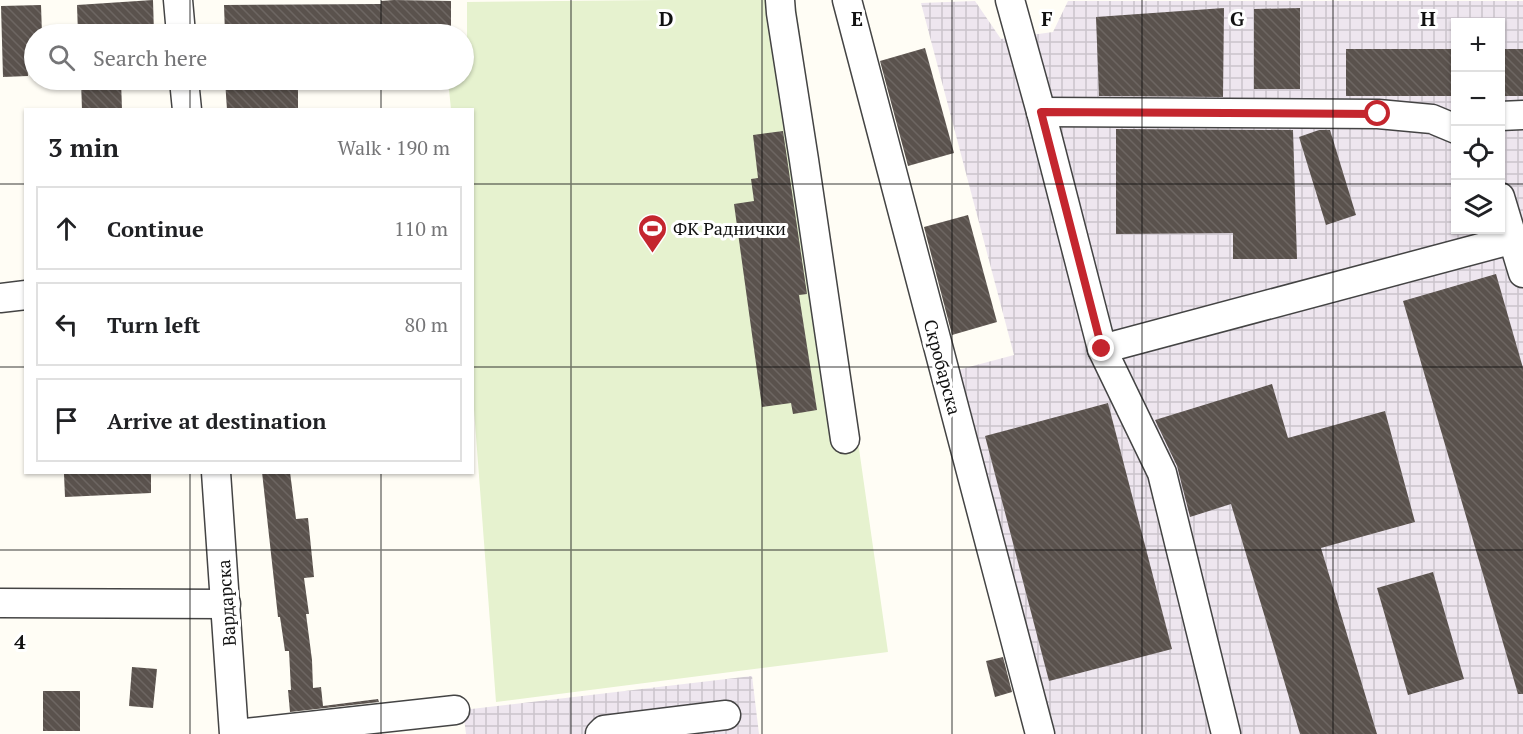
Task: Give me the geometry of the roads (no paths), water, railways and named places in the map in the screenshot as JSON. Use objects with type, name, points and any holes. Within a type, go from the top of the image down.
[{"type":"street","points":[[178,0],[180,24]]},
{"type":"street","points":[[780,0],[845,439]]},
{"type":"street","name":"Скробарска","points":[[847,0],[1040,734]]},
{"type":"street","points":[[1010,0],[1102,349],[1162,473],[1226,734]]},
{"type":"street","points":[[185,90],[187,108]]},
{"type":"street","points":[[1041,112],[1378,114],[1448,122]]},
{"type":"street","points":[[1505,116],[1523,115]]},
{"type":"street","points":[[1505,212],[1523,273]]},
{"type":"street","points":[[1102,349],[1514,239]]},
{"type":"street","points":[[0,298],[24,296]]},
{"type":"street","name":"Вардарска","points":[[216,474],[235,734]]},
{"type":"street","points":[[0,603],[226,604]]},
{"type":"street","points":[[235,734],[455,710]]},
{"type":"street","points":[[600,734],[604,730],[726,715]]},
{"type":"place","name":"ФК Раднички","points":[[652,254]]}]
